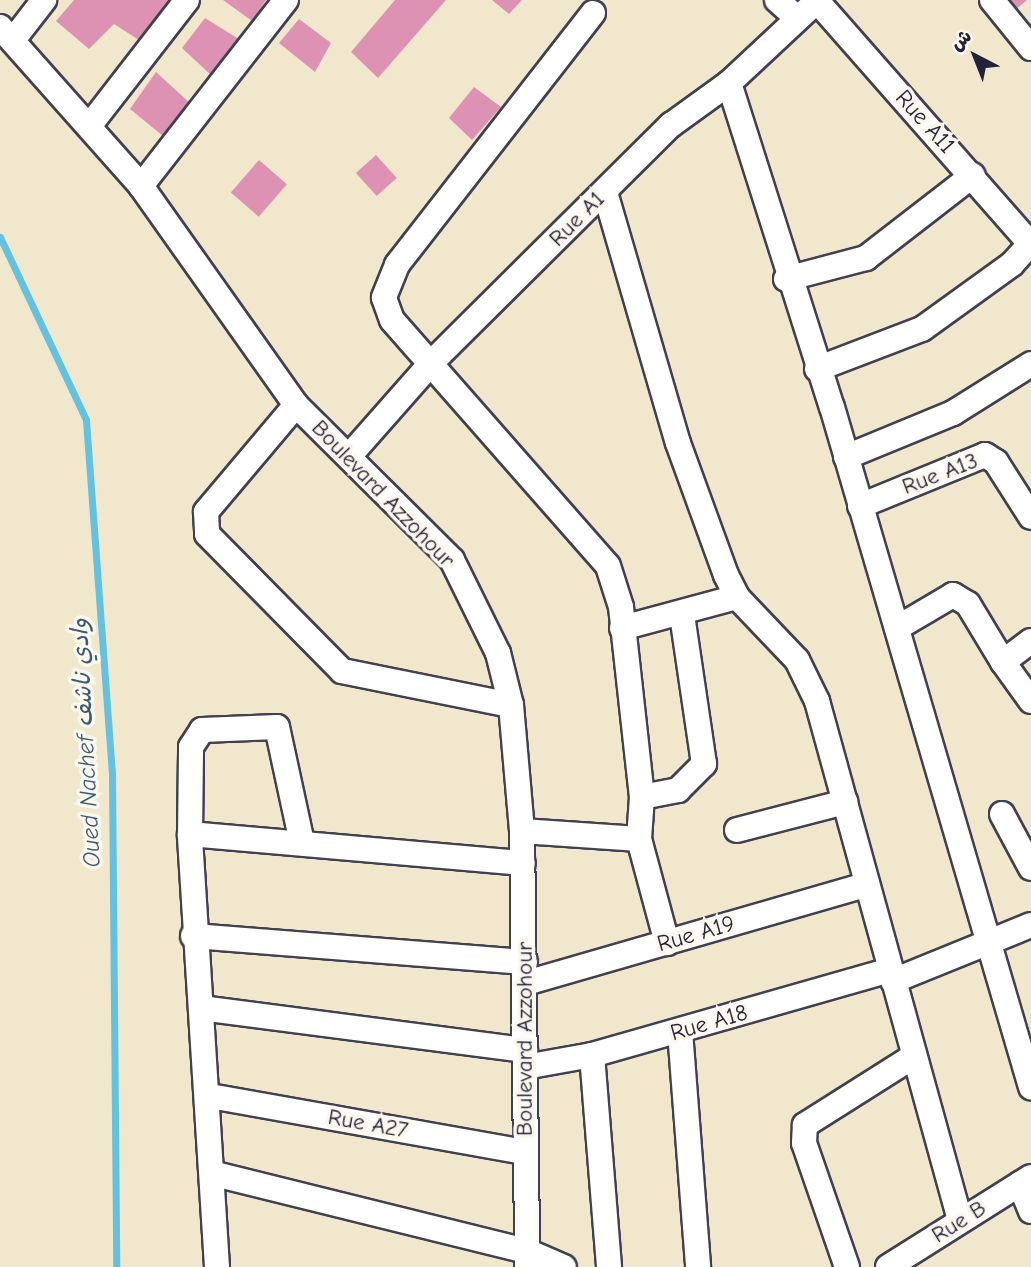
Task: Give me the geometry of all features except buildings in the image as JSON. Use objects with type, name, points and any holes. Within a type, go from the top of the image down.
[{"type":"street","points":[[6,34],[44,0]]},
{"type":"street","points":[[90,125],[187,0]]},
{"type":"street","points":[[142,186],[286,0]]},
{"type":"street","points":[[777,0],[796,17]]},
{"type":"street","name":"Rue A1","points":[[351,454],[432,362],[671,125],[729,83],[817,0]]},
{"type":"street","name":"Rue A11","points":[[817,0],[973,175],[1030,244]]},
{"type":"street","points":[[992,0],[1031,48]]},
{"type":"street","points":[[593,13],[390,278],[386,309],[608,566],[622,628],[642,797],[639,839],[667,943]]},
{"type":"street","name":"Boulevard Azzohour","points":[[6,34],[142,186],[296,405],[351,454],[452,560],[498,653],[512,705],[522,831],[526,972],[527,1259]]},
{"type":"street","points":[[729,83],[786,279],[846,457],[1031,1087]]},
{"type":"street","points":[[786,279],[866,258],[973,175]]},
{"type":"street","points":[[605,192],[678,443],[737,597],[774,631],[808,680],[845,802],[960,1220]]},
{"type":"street","points":[[817,369],[922,329],[1012,264],[1030,244]]},
{"type":"street","points":[[846,457],[953,413],[1031,365]]},
{"type":"street","points":[[296,405],[206,512],[207,534],[342,671],[512,705]]},
{"type":"street","name":"Rue A13","points":[[860,506],[985,455],[996,462],[1027,505]]},
{"type":"street","points":[[897,628],[959,596],[1031,701]]},
{"type":"street","points":[[622,628],[682,615],[737,597]]},
{"type":"street","points":[[642,797],[678,790],[704,764],[682,615]]},
{"type":"street","points":[[1003,662],[1031,641]]},
{"type":"street","points":[[217,1267],[210,1096],[193,936],[190,834],[196,736],[208,726],[272,724],[280,732],[302,843]]},
{"type":"street","points":[[737,830],[845,802]]},
{"type":"street","points":[[1002,814],[1031,868]]},
{"type":"street","points":[[522,831],[639,839]]},
{"type":"street","points":[[190,834],[523,863]]},
{"type":"street","name":"Rue A19","points":[[526,972],[667,943],[866,885]]},
{"type":"street","name":"Rue A18","points":[[201,1007],[525,1059],[593,1055],[892,976],[990,944],[1031,925]]},
{"type":"street","points":[[193,936],[526,972]]},
{"type":"street","points":[[680,1031],[698,1267]]},
{"type":"street","points":[[593,1055],[609,1267]]},
{"type":"street","points":[[847,1267],[804,1143],[805,1125],[914,1056]]},
{"type":"street","name":"Rue A27","points":[[210,1096],[525,1153]]},
{"type":"street","points":[[215,1174],[564,1267]]},
{"type":"street","points":[[1026,1181],[1031,1211]]},
{"type":"street","name":"Rue B","points":[[888,1267],[916,1259],[960,1220],[1026,1181]]},
{"type":"waterway","name":"Oued Nachef وادي ناشف","points":[[0,237],[86,420],[112,776],[116,1267]]}]
